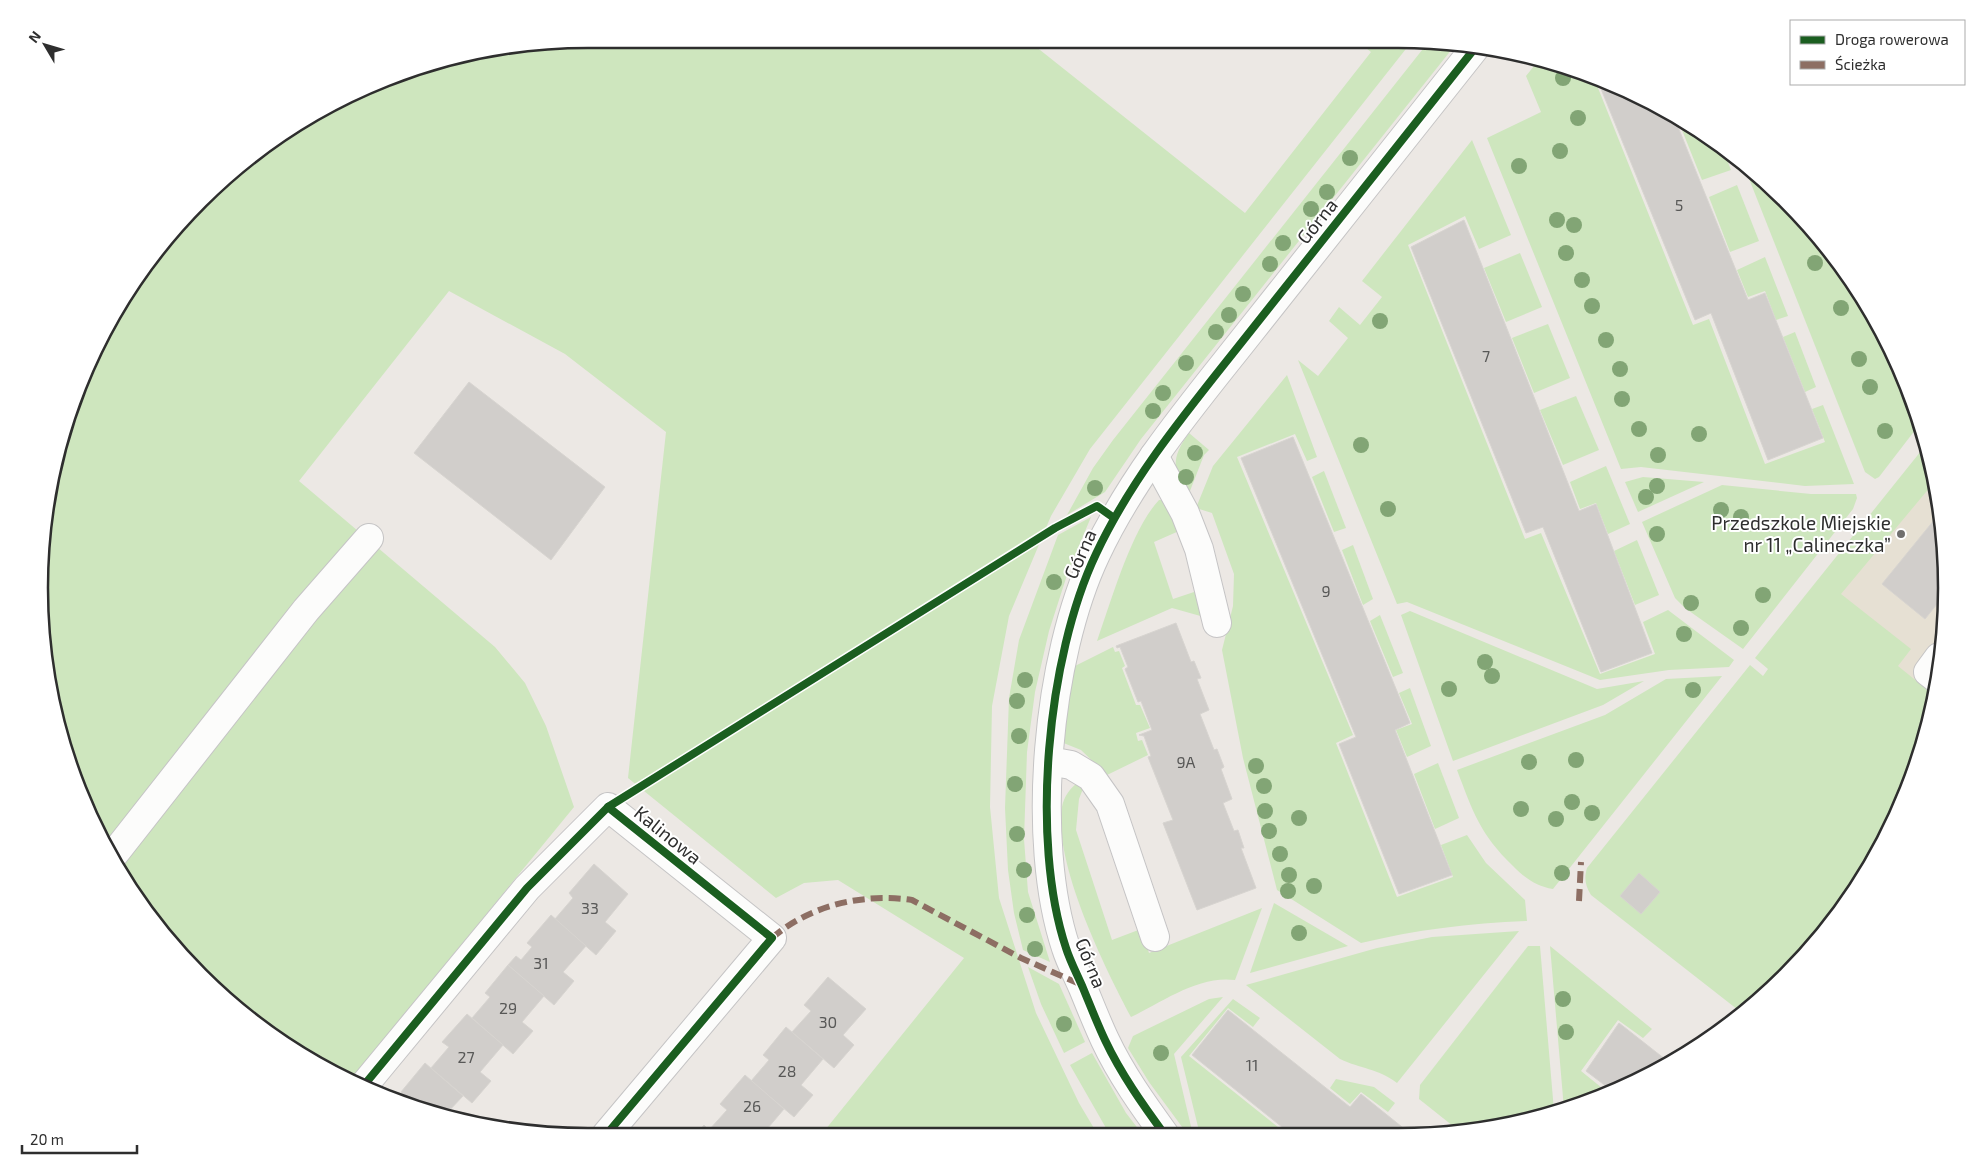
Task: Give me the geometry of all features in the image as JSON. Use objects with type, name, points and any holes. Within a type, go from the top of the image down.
[{"type":"street","name":"Górna","points":[[1160,1128],[1126,1078],[1105,1040],[1066,948],[1053,894],[1046,825],[1050,761],[1057,686],[1076,605],[1094,558],[1114,518],[1154,456],[1471,53]]},
{"type":"street","points":[[1154,456],[1185,513],[1199,549],[1217,623]]},
{"type":"street","points":[[116,851],[306,610],[368,538]]},
{"type":"street","points":[[1050,761],[1071,765],[1091,777],[1110,804],[1155,937]]},
{"type":"street","name":"Kalinowa","points":[[368,1080],[527,888],[608,807],[772,938],[612,1128]]},
{"type":"shaded area","name":"Przedszkole Miejskie nr 11 „Calineczka”","points":[[1921,458],[1933,517],[1938,588],[1933,658],[1924,706],[1803,608]]},
{"type":"green space","points":[[588,48],[1038,48],[1245,213],[1371,52],[1366,48],[1406,48],[1090,449],[1051,516],[1009,616],[992,706],[990,807],[999,898],[1036,1013],[1079,1103],[1094,1128],[827,1128],[964,958],[838,880],[804,883],[776,898],[628,778],[666,432],[565,354],[449,291],[299,481],[495,647],[525,683],[546,726],[574,807],[355,1075],[317,1055],[287,1036],[231,993],[182,944],[139,888],[120,858],[89,794],[76,761],[58,693],[52,658],[48,588],[52,517],[58,482],[76,414],[89,381],[120,317],[139,287],[182,231],[206,206],[231,182],[287,139],[349,103],[414,76],[482,58],[517,52]]},
{"type":"green space","points":[[1423,49],[1451,51],[1141,439],[1105,492],[1067,515],[1093,468],[1113,440]]},
{"type":"green space","points":[[1534,65],[1571,76],[1597,86],[1693,325],[1709,319],[1765,464],[1825,442],[1812,409],[1823,405],[1854,484],[1805,486],[1641,467],[1621,469],[1487,138],[1541,112],[1526,76]]},
{"type":"green space","points":[[1681,128],[1727,160],[1731,170],[1702,180]]},
{"type":"green space","points":[[1472,140],[1511,235],[1479,249],[1465,216],[1408,245],[1525,539],[1541,533],[1600,674],[1655,654],[1643,622],[1668,610],[1734,660],[1729,667],[1669,670],[1600,680],[1407,602],[1397,604],[1298,360],[1318,376],[1348,338],[1329,321],[1339,307],[1360,325],[1382,297],[1362,281]]},
{"type":"green space","points":[[1749,178],[1803,231],[1826,259],[1865,318],[1882,349],[1896,381],[1914,431],[1879,477],[1875,479],[1865,472]]},
{"type":"green space","points":[[1737,185],[1759,241],[1730,252],[1709,197]]},
{"type":"green space","points":[[1520,253],[1542,307],[1506,322],[1484,268]]},
{"type":"green space","points":[[1765,257],[1788,316],[1776,320],[1765,291],[1748,297],[1737,270]]},
{"type":"green space","points":[[1548,324],[1570,378],[1534,393],[1512,338]]},
{"type":"green space","points":[[1795,332],[1816,387],[1805,392],[1783,337]]},
{"type":"green space","points":[[1287,375],[1317,457],[1307,461],[1295,434],[1237,457],[1353,735],[1336,743],[1397,897],[1453,877],[1441,845],[1467,835],[1486,863],[1525,900],[1527,921],[1443,928],[1361,943],[1277,890],[1243,758],[1222,650],[1233,606],[1234,574],[1212,513],[1196,508],[1213,466]]},
{"type":"green space","points":[[1576,396],[1599,450],[1563,465],[1540,410]]},
{"type":"green space","points":[[1189,433],[1209,450],[1204,455],[1188,496],[1179,479],[1176,458]]},
{"type":"green space","points":[[1920,452],[1928,489],[1841,594],[1911,649],[1898,666],[1928,690],[1909,761],[1882,826],[1846,888],[1803,944],[1754,993],[1736,1008],[1591,895],[1587,888],[1586,875],[1587,868],[1750,665],[1763,676],[1768,669],[1755,658]]},
{"type":"green space","points":[[1606,466],[1630,524],[1608,534],[1596,503],[1580,509],[1570,482]]},
{"type":"green space","points":[[1324,471],[1346,528],[1334,532],[1312,477]]},
{"type":"green space","points":[[1643,477],[1704,482],[1638,512],[1625,482]]},
{"type":"green space","points":[[1722,485],[1811,494],[1856,494],[1857,498],[1853,509],[1743,649],[1685,608],[1675,598],[1642,522]]},
{"type":"green space","points":[[1159,500],[1163,500],[1179,531],[1154,542],[1173,599],[1197,591],[1204,617],[1172,608],[1097,641],[1115,587],[1139,529]]},
{"type":"green space","points":[[1091,517],[1068,572],[1049,631],[1035,692],[1027,752],[1024,839],[1028,892],[1050,962],[1023,950],[1014,913],[1008,870],[1005,808],[1009,698],[1019,640],[1058,535]]},
{"type":"green space","points":[[1637,540],[1659,595],[1635,605],[1614,551]]},
{"type":"green space","points":[[1353,545],[1373,599],[1363,605],[1342,550]]},
{"type":"green space","points":[[1410,611],[1597,689],[1644,681],[1603,705],[1453,761],[1401,615]]},
{"type":"green space","points":[[1380,615],[1403,673],[1393,677],[1370,621]]},
{"type":"green space","points":[[1113,647],[1115,652],[1119,651],[1125,666],[1122,668],[1136,705],[1140,705],[1150,728],[1136,733],[1138,741],[1142,740],[1148,755],[1107,775],[1081,750],[1061,742],[1073,667]]},
{"type":"green space","points":[[1722,676],[1553,889],[1536,884],[1522,874],[1485,833],[1473,810],[1457,770],[1605,715],[1666,679]]},
{"type":"green space","points":[[1410,688],[1431,746],[1407,757],[1396,730],[1412,724],[1399,693]]},
{"type":"green space","points":[[1438,763],[1459,818],[1435,829],[1414,774]]},
{"type":"green space","points":[[1078,782],[1084,786],[1079,799],[1076,830],[1112,940],[1141,929],[1149,953],[1262,908],[1235,980],[1221,980],[1194,986],[1168,997],[1131,1017],[1083,915],[1065,857],[1061,830],[1062,807],[1064,799]]},
{"type":"green space","points":[[1274,903],[1348,946],[1250,973]]},
{"type":"green space","points":[[1519,931],[1397,1083],[1376,1071],[1340,1059],[1246,985],[1377,948],[1432,937]]},
{"type":"green space","points":[[1528,946],[1540,946],[1553,1104],[1503,1117],[1451,1124],[1419,1099],[1420,1085]]},
{"type":"green space","points":[[1550,946],[1652,1029],[1643,1038],[1618,1020],[1581,1071],[1601,1087],[1563,1101]]},
{"type":"green space","points":[[1028,967],[1059,984],[1085,1042],[1064,1053],[1041,1004]]},
{"type":"green space","points":[[1223,997],[1174,1054],[1191,1128],[1183,1128],[1149,1082],[1128,1048],[1133,1036],[1209,999]]},
{"type":"green space","points":[[1233,999],[1260,1018],[1253,1027],[1228,1008],[1189,1056],[1279,1128],[1198,1128],[1181,1057]]},
{"type":"green space","points":[[1092,1053],[1126,1113],[1138,1128],[1106,1128],[1070,1065]]},
{"type":"green space","points":[[1336,1079],[1374,1087],[1395,1103],[1388,1112],[1361,1092],[1350,1104],[1330,1088]]},
{"type":"building","points":[[1601,88],[1636,103],[1678,126],[1748,300],[1765,293],[1823,438],[1768,460],[1711,313],[1695,320]]},
{"type":"building","points":[[1464,220],[1579,511],[1596,504],[1652,653],[1601,672],[1543,527],[1526,533],[1411,247]]},
{"type":"building","points":[[469,382],[605,487],[551,560],[414,453]]},
{"type":"building","points":[[1293,437],[1410,723],[1395,730],[1452,875],[1399,894],[1339,744],[1356,737],[1241,458]]},
{"type":"building","points":[[1933,521],[1938,588],[1937,604],[1925,619],[1882,584]]},
{"type":"building","points":[[1176,623],[1191,662],[1194,661],[1201,678],[1197,679],[1209,710],[1200,714],[1214,750],[1217,749],[1224,767],[1221,769],[1232,799],[1223,803],[1234,831],[1238,830],[1244,848],[1241,848],[1256,888],[1197,910],[1163,823],[1173,820],[1148,757],[1151,756],[1144,736],[1139,735],[1152,730],[1141,701],[1138,702],[1125,669],[1128,667],[1120,647],[1117,648],[1116,646]]},
{"type":"building","points":[[594,864],[628,894],[605,922],[616,931],[596,955],[555,919],[573,898],[569,893]]},
{"type":"building","points":[[1639,873],[1660,892],[1641,914],[1620,896]]},
{"type":"building","points":[[551,915],[586,946],[563,972],[574,981],[554,1005],[508,965],[516,956],[521,960],[532,947],[527,943]]},
{"type":"building","points":[[508,965],[544,996],[522,1022],[533,1031],[513,1054],[472,1018],[490,997],[485,993]]},
{"type":"building","points":[[828,977],[866,1009],[843,1035],[854,1045],[834,1068],[792,1032],[811,1011],[804,1005]]},
{"type":"building","points":[[1228,1010],[1350,1107],[1361,1094],[1403,1128],[1283,1128],[1192,1055]]},
{"type":"building","points":[[467,1014],[503,1045],[480,1072],[491,1081],[472,1103],[431,1068],[449,1047],[442,1042]]},
{"type":"building","points":[[1619,1023],[1663,1058],[1605,1086],[1586,1071]]},
{"type":"building","points":[[786,1027],[823,1059],[801,1085],[813,1095],[794,1117],[751,1081],[769,1060],[763,1055]]},
{"type":"building","points":[[425,1063],[463,1096],[450,1110],[414,1099],[401,1092]]},
{"type":"building","points":[[745,1075],[784,1109],[768,1128],[711,1128],[727,1110],[720,1104]]},
{"type":"marked path","points":[[1579,901],[1581,862]]},
{"type":"marked path","points":[[772,938],[803,917],[838,904],[875,898],[912,900],[1021,958],[1082,985]]},
{"type":"cycle path","points":[[1160,1128],[1111,1053],[1068,953],[1055,904],[1049,855],[1047,803],[1049,749],[1055,695],[1079,596],[1096,554],[1111,524],[1146,467],[1207,386],[1471,53]]},
{"type":"cycle path","points":[[608,807],[1055,528],[1097,506],[1114,518]]},
{"type":"cycle path","points":[[368,1080],[527,888],[608,807],[772,938],[612,1128]]},
{"type":"place","name":"Przedszkole Miejskie nr 11 „Calineczka”","points":[[1901,534]]}]
